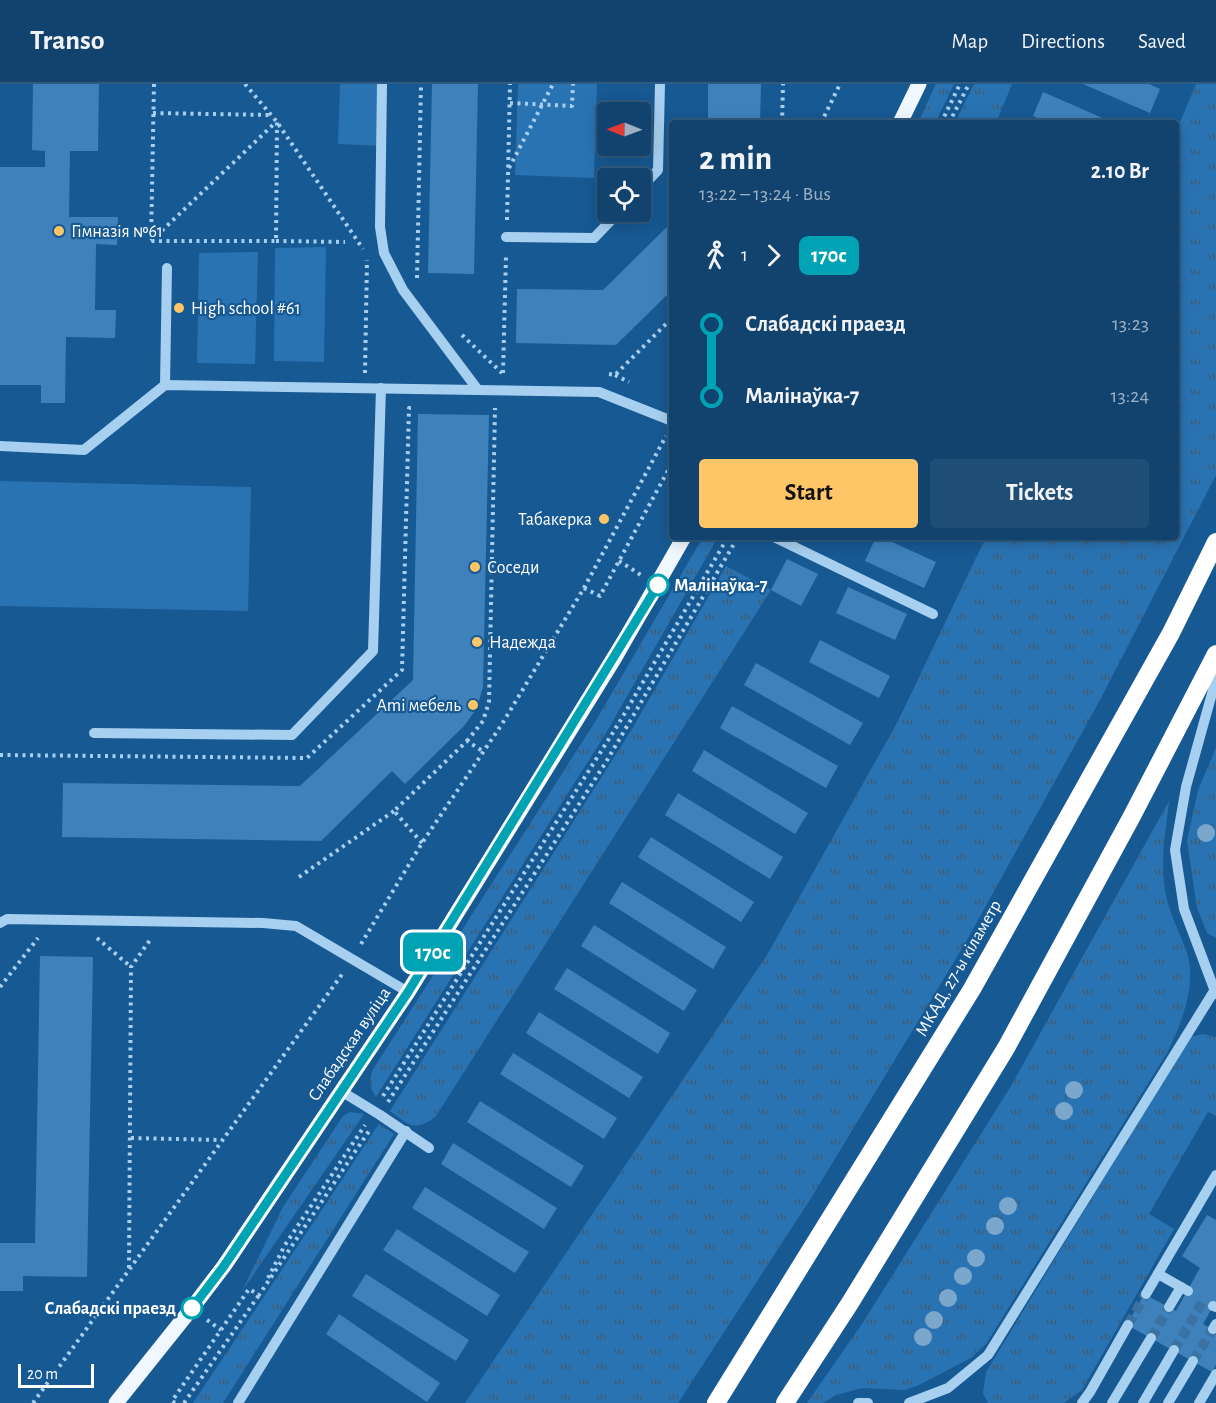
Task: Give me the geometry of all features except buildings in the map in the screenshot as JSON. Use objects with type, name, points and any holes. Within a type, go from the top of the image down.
[{"type":"highway","name":"МКАД, 27-ы кіламетр","points":[[716,1403],[972,989],[1171,633],[1216,542]]},
{"type":"highway","points":[[786,1403],[850,1304],[1006,1048],[1132,816],[1216,654]]},
{"type":"main road","points":[[901,120],[919,84]]},
{"type":"main road","name":"Слабадская вуліца","points":[[116,1403],[224,1266],[408,992],[614,659],[682,540]]},
{"type":"lane","points":[[382,84],[380,227],[384,253],[403,291],[478,390]]},
{"type":"lane","points":[[651,177],[658,170],[660,84]]},
{"type":"lane","points":[[506,237],[594,238],[609,222]]},
{"type":"lane","points":[[165,385],[167,268]]},
{"type":"lane","points":[[0,446],[84,450],[165,385],[599,392],[669,420]]},
{"type":"lane","points":[[94,733],[292,735],[373,651],[381,388]]},
{"type":"lane","points":[[780,540],[933,614]]},
{"type":"lane","points":[[909,1403],[948,1388],[988,1355],[1215,991],[1184,909],[1175,850],[1186,787],[1216,679]]},
{"type":"lane","points":[[0,923],[7,919],[263,923],[297,926],[408,992]]},
{"type":"lane","points":[[341,1091],[429,1148]]},
{"type":"lane","points":[[238,1403],[406,1131]]},
{"type":"lane","points":[[1146,1294],[1216,1175]]},
{"type":"lane","points":[[1158,1274],[1184,1289],[1169,1307]]},
{"type":"lane","points":[[1082,1403],[1128,1325]]},
{"type":"lane","points":[[1112,1403],[1151,1338]]},
{"type":"lane","points":[[1143,1403],[1174,1350]]},
{"type":"lane","points":[[1168,1403],[1193,1361]]},
{"type":"lane","points":[[1198,1403],[1216,1374]]},
{"type":"lane","points":[[858,1403],[868,1403]]},
{"type":"path","points":[[151,241],[154,84]]},
{"type":"path","points":[[245,84],[277,122],[367,254],[365,376]]},
{"type":"path","points":[[417,282],[421,84]]},
{"type":"path","points":[[508,170],[553,84]]},
{"type":"path","points":[[510,103],[572,106],[573,84]]},
{"type":"path","points":[[782,120],[783,84]]},
{"type":"path","points":[[822,120],[840,84]]},
{"type":"path","points":[[942,120],[960,84]]},
{"type":"path","points":[[951,120],[969,84]]},
{"type":"path","points":[[153,113],[271,115]]},
{"type":"path","points":[[151,241],[277,122]]},
{"type":"path","points":[[276,242],[277,122]]},
{"type":"path","points":[[151,241],[345,242]]},
{"type":"path","points":[[604,374],[615,375],[669,321]]},
{"type":"path","points":[[460,334],[503,374],[514,374]]},
{"type":"path","points":[[300,877],[394,811],[467,741],[483,721],[489,702],[495,407]]},
{"type":"path","points":[[33,1403],[351,960],[422,843],[502,724],[584,588],[668,432]]},
{"type":"path","points":[[584,588],[600,596],[669,469]]},
{"type":"path","points":[[259,1295],[285,1245],[377,1113],[619,723],[726,540]]},
{"type":"path","points":[[184,1403],[259,1295],[606,762],[736,540]]},
{"type":"path","points":[[467,741],[484,752]]},
{"type":"path","points":[[394,811],[422,843]]},
{"type":"path","points":[[91,933],[131,966]]},
{"type":"path","points":[[129,1270],[131,966],[154,935]]},
{"type":"path","points":[[131,1138],[221,1140]]},
{"type":"path","points":[[175,1403],[172,1401],[249,1289],[259,1295]]},
{"type":"green space","points":[[340,84],[387,84],[384,146],[338,144]]},
{"type":"green space","points":[[518,84],[597,84],[594,178],[515,175]]},
{"type":"green space","points":[[936,84],[954,84],[936,120],[919,120]]},
{"type":"green space","points":[[974,84],[1012,84],[997,120],[956,120]]},
{"type":"green space","points":[[1196,84],[1216,84],[1216,475],[1100,700],[963,947],[813,1195],[678,1403],[465,1403],[767,955],[898,721],[985,540],[1179,540],[1179,125]]},
{"type":"green space","points":[[326,247],[324,362],[274,361],[275,248]]},
{"type":"green space","points":[[258,252],[255,364],[197,363],[199,253]]},
{"type":"green space","points":[[0,481],[251,487],[248,611],[0,606]]},
{"type":"green space","points":[[701,540],[716,540],[606,733],[376,1097],[371,1085],[372,1071],[595,722]]},
{"type":"green space","points":[[726,566],[771,590],[436,1116],[417,1126],[407,1123],[390,1111],[632,729]]},
{"type":"green space","points":[[1216,748],[1216,938],[1207,933],[1197,908],[1187,841],[1198,790]]},
{"type":"green space","points":[[1169,801],[1163,852],[1165,892],[1187,953],[1190,978],[1186,1005],[1167,1053],[986,1344],[971,1358],[917,1386],[904,1390],[862,1388],[836,1395],[823,1403],[807,1403],[862,1324],[1011,1086]]},
{"type":"green space","points":[[1203,1034],[1216,1037],[1216,1116],[1208,1112],[1149,1214],[1174,1229],[1082,1390],[1064,1403],[988,1403],[983,1393],[986,1372],[1190,1037]]},
{"type":"green space","points":[[350,1112],[364,1114],[242,1291],[283,1207],[343,1116]]},
{"type":"green space","points":[[379,1124],[394,1134],[223,1403],[193,1403]]},
{"type":"tunnel","points":[[1128,1325],[1146,1294]]},
{"type":"tunnel","points":[[1174,1350],[1204,1300]]},
{"type":"tunnel","points":[[1151,1338],[1169,1307]]},
{"type":"tunnel","points":[[1193,1361],[1213,1329]]},
{"type":"bus line","name":"170с","points":[[192,1308],[224,1266],[408,992],[658,585]]},
{"type":"place","name":"Гімназія №61","points":[[59,231]]},
{"type":"place","name":"High school #61","points":[[179,308]]},
{"type":"place","name":"Табакерка","points":[[604,519]]},
{"type":"place","name":"Соседи","points":[[475,567]]},
{"type":"place","name":"Малінаўка-7","points":[[658,585]]},
{"type":"place","name":"Надежда","points":[[477,642]]},
{"type":"place","name":"Ami мебель","points":[[473,705]]},
{"type":"place","name":"Слабадскі праезд","points":[[192,1308]]}]
